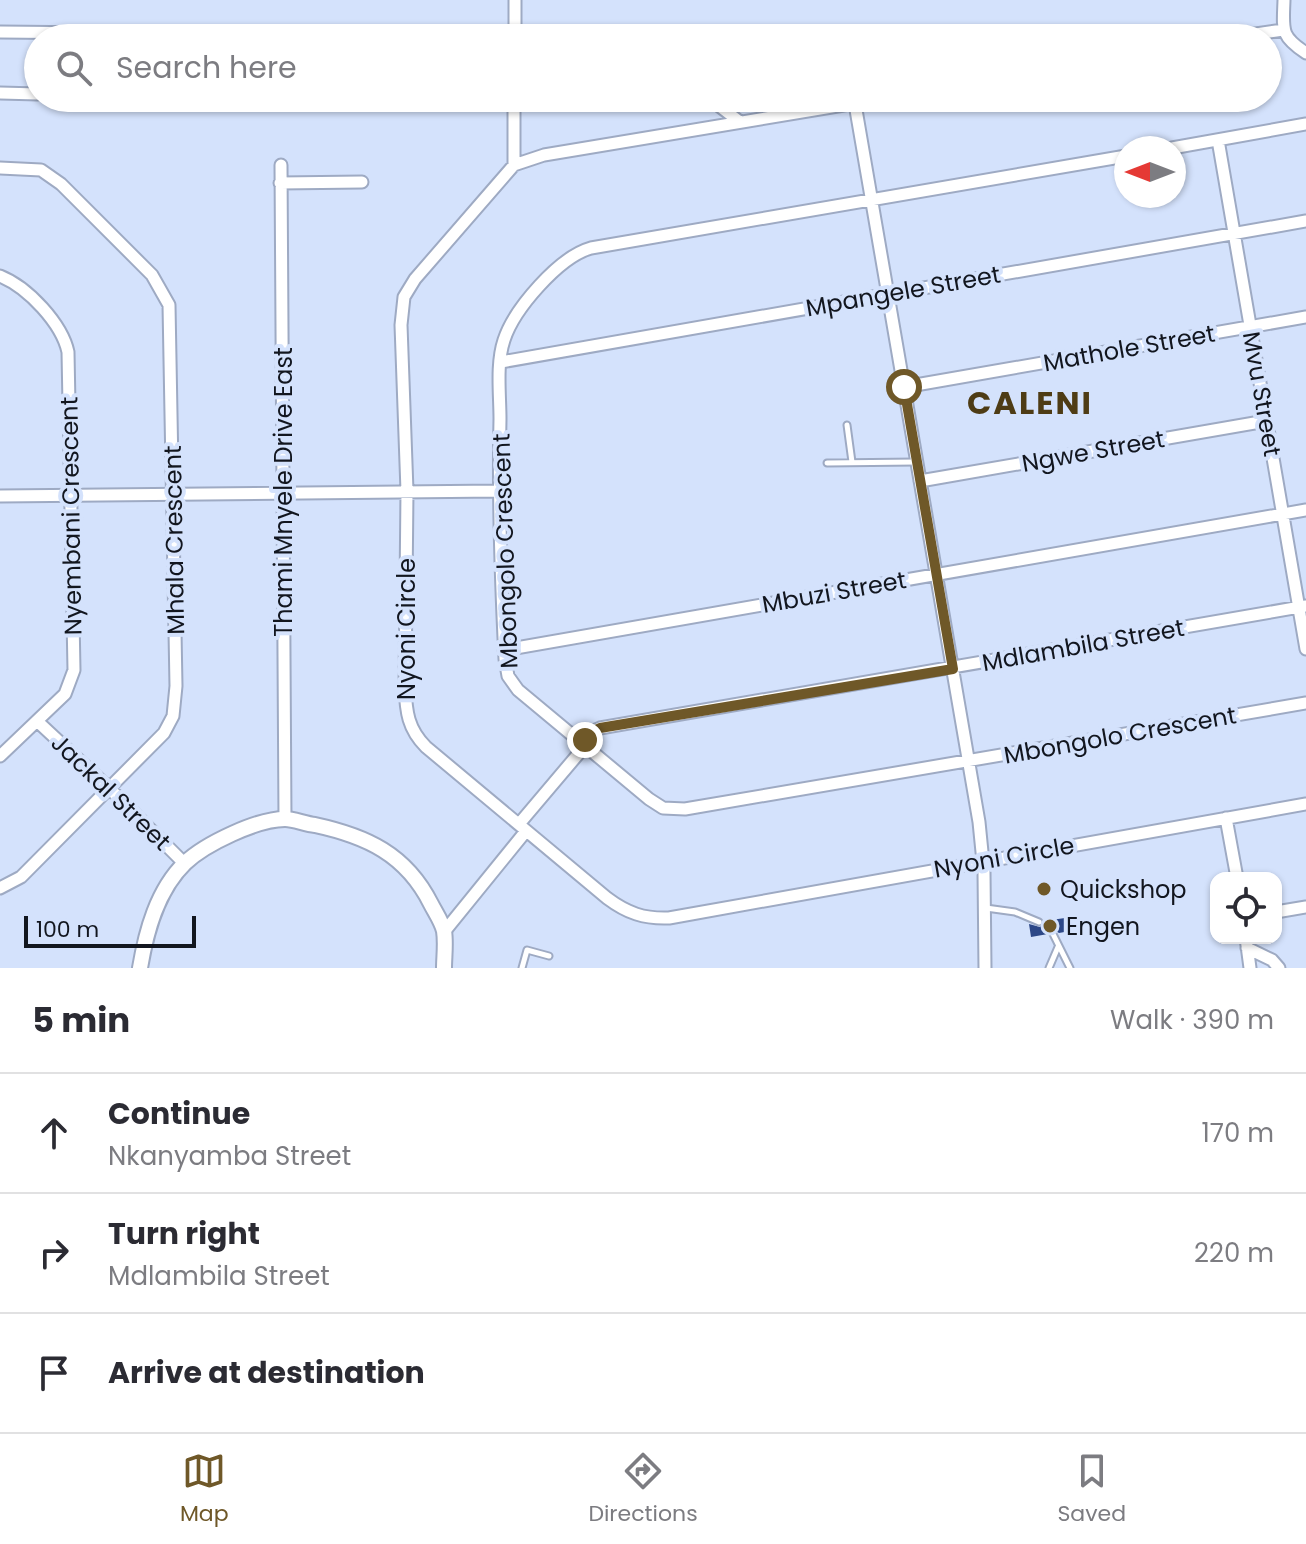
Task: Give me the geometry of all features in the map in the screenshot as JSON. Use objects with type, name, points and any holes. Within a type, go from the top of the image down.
[{"type":"street","points":[[515,0],[515,24]]},
{"type":"street","points":[[1284,0],[1283,30],[1287,38],[1306,53]]},
{"type":"street","points":[[0,32],[24,32]]},
{"type":"street","points":[[0,93],[24,94]]},
{"type":"street","points":[[514,112],[514,165],[544,155],[788,112]]},
{"type":"street","points":[[727,112],[740,122]]},
{"type":"street","points":[[856,112],[969,760],[984,861],[985,968]]},
{"type":"street","points":[[1186,146],[1306,124]]},
{"type":"street","name":"Mvu Street","points":[[1218,140],[1282,514],[1303,606],[1306,649]]},
{"type":"street","name":"Mbongolo Crescent","points":[[1114,158],[576,253],[541,286],[513,320],[504,339],[498,491],[506,668],[512,683],[526,698],[649,799],[663,808],[671,809],[1306,703]]},
{"type":"street","name":"Thami Mnyele Drive East","points":[[281,165],[285,819]]},
{"type":"street","name":"Nyoni Circle","points":[[514,165],[415,279],[404,297],[401,325],[407,491],[405,687],[408,722],[426,747],[618,907],[650,918],[669,918],[1306,804]]},
{"type":"street","name":"Mhala Crescent","points":[[0,168],[41,170],[71,194],[152,275],[164,293],[171,318],[176,686],[173,716],[164,733],[21,877],[0,888]]},
{"type":"street","points":[[280,183],[362,182]]},
{"type":"street","name":"Mpangele Street","points":[[501,362],[1306,221]]},
{"type":"street","name":"Nyembani Crescent","points":[[0,276],[10,280],[39,305],[54,322],[66,342],[68,352],[74,670],[65,694],[0,756]]},
{"type":"street","name":"Mathole Street","points":[[904,387],[1306,317]]},
{"type":"street","name":"Ngwe Street","points":[[920,481],[1266,421]]},
{"type":"street","points":[[0,496],[498,491]]},
{"type":"street","name":"Mbuzi Street","points":[[504,650],[1306,510]]},
{"type":"street","name":"Mdlambila Street","points":[[591,732],[1303,606]]},
{"type":"street","name":"Jackal Street","points":[[37,721],[185,864]]},
{"type":"street","points":[[444,932],[591,732],[563,728]]},
{"type":"street","points":[[1226,818],[1236,872]]},
{"type":"street","points":[[140,968],[154,913],[185,864],[222,840],[285,819],[348,832],[399,861],[421,887],[444,932],[444,968]]},
{"type":"street","points":[[1282,911],[1306,907]]},
{"type":"street","points":[[1247,944],[1250,968]]},
{"type":"street","points":[[1248,944],[1279,968]]},
{"type":"lane","points":[[847,425],[852,462]]},
{"type":"lane","points":[[827,463],[917,462]]},
{"type":"lane","points":[[985,908],[1015,912],[1039,922]]},
{"type":"lane","points":[[1053,934],[1070,968]]},
{"type":"lane","points":[[1049,968],[1058,946]]},
{"type":"lane","points":[[522,968],[527,950],[549,956]]},
{"type":"building","points":[[1079,916],[1081,929],[1059,933],[1053,929],[1048,934],[1031,937],[1029,924],[1040,927],[1044,921]]},
{"type":"place","name":"Quickshop","points":[[1044,889]]},
{"type":"place","name":"Engen","points":[[1050,926]]},
{"type":"district","name":"CALENI","points":[[1030,402]]},
{"type":"route","points":[[585,740],[591,732],[600,728],[953,669],[904,387]]}]
